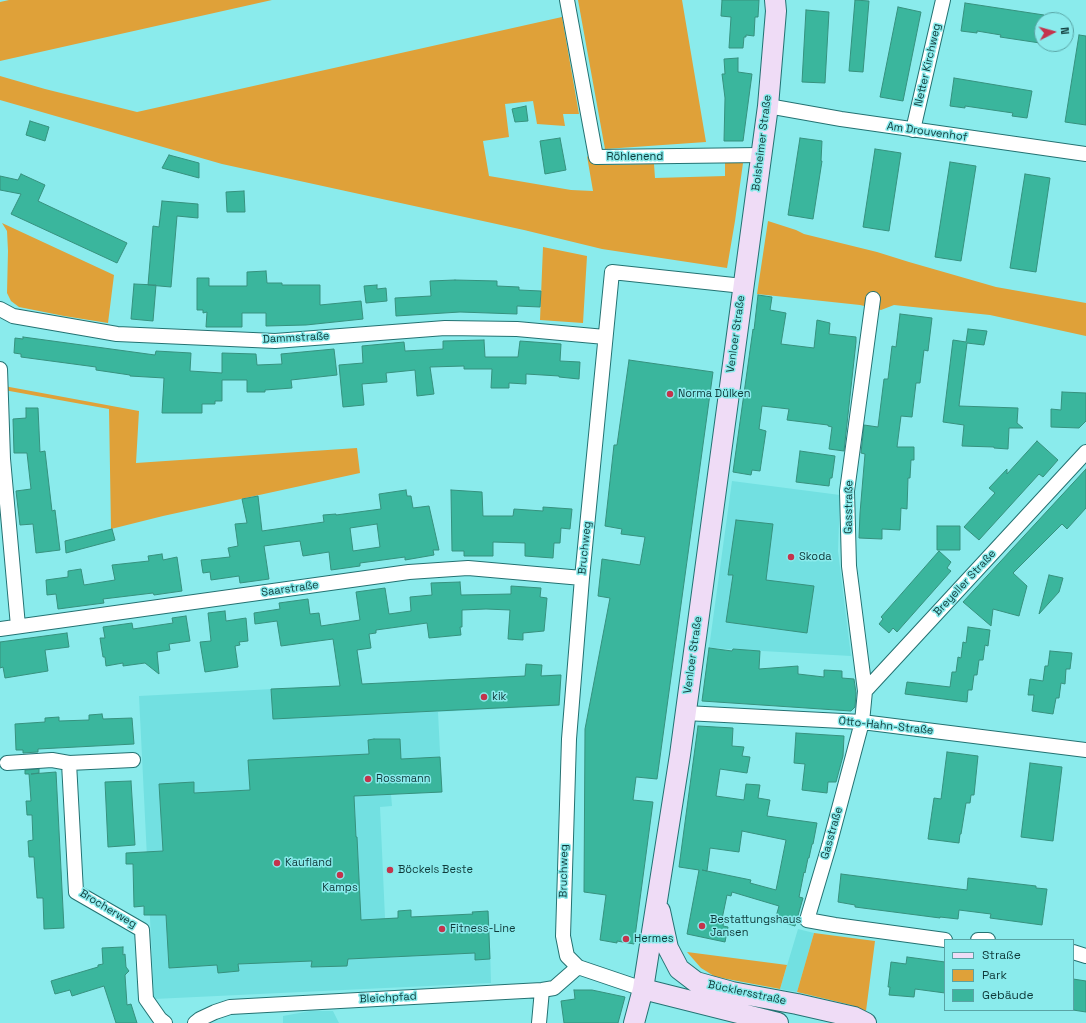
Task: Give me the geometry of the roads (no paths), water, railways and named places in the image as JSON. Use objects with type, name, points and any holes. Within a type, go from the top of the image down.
[{"type":"main road","name":"Boisheimer Straße","points":[[743,286],[768,106],[776,12],[775,0]]},
{"type":"main road","name":"Venloer Straße","points":[[634,1023],[643,989],[658,900],[743,286]]},
{"type":"main road","name":"Bücklersstraße","points":[[658,900],[668,948],[679,969],[696,982],[732,992],[797,1004],[854,1017],[866,1023]]},
{"type":"main road","name":"Bücklersstraße","points":[[643,989],[775,1023]]},
{"type":"street","name":"Röhlenend","points":[[567,0],[596,157],[761,155]]},
{"type":"street","name":"Netter Kirchweg","points":[[913,130],[943,0]]},
{"type":"street","name":"Am Drouvenhof","points":[[768,106],[913,130],[1086,154]]},
{"type":"street","name":"Bruchweg","points":[[578,967],[567,956],[563,936],[564,850],[570,727],[582,578],[612,272],[743,286]]},
{"type":"street","points":[[0,298],[0,312]]},
{"type":"street","name":"Gasstraße","points":[[865,691],[849,566],[847,491],[873,299]]},
{"type":"street","name":"Dammstraße","points":[[0,308],[14,316],[117,334],[275,341],[445,328],[517,329],[605,337]]},
{"type":"street","points":[[0,369],[3,459],[18,626]]},
{"type":"street","name":"Breyeller Straße","points":[[865,691],[1086,452]]},
{"type":"street","name":"Saarstraße","points":[[0,629],[409,572],[468,568],[582,578]]},
{"type":"street","points":[[862,722],[865,691]]},
{"type":"street","name":"Otto-Hahn-Straße","points":[[685,713],[862,722],[1086,750]]},
{"type":"street","name":"Gasstraße","points":[[862,722],[829,846],[807,920],[944,940]]},
{"type":"street","points":[[7,764],[52,760],[69,764],[133,760]]},
{"type":"street","name":"Brocherweg","points":[[69,764],[76,892],[142,930],[146,999],[160,1019],[165,1023]]},
{"type":"street","points":[[1074,952],[1086,956]]},
{"type":"street","points":[[578,967],[643,989]]},
{"type":"street","name":"Bleichpfad","points":[[195,1023],[215,1012],[230,1007],[542,990],[554,988],[578,967]]},
{"type":"street","points":[[539,1023],[542,990]]},
{"type":"place","name":"Norma Dülken","points":[[670,394]]},
{"type":"place","name":"Skoda","points":[[791,557]]},
{"type":"place","name":"kik","points":[[484,697]]},
{"type":"place","name":"Rossmann","points":[[368,779]]},
{"type":"place","name":"Kaufland","points":[[277,863]]},
{"type":"place","name":"Böckels Beste","points":[[390,870]]},
{"type":"place","name":"Kamps","points":[[340,875]]},
{"type":"place","name":"Bestattungshaus Jansen","points":[[702,926]]},
{"type":"place","name":"Fitness-Line","points":[[442,929]]},
{"type":"place","name":"Hermes","points":[[626,939]]}]
